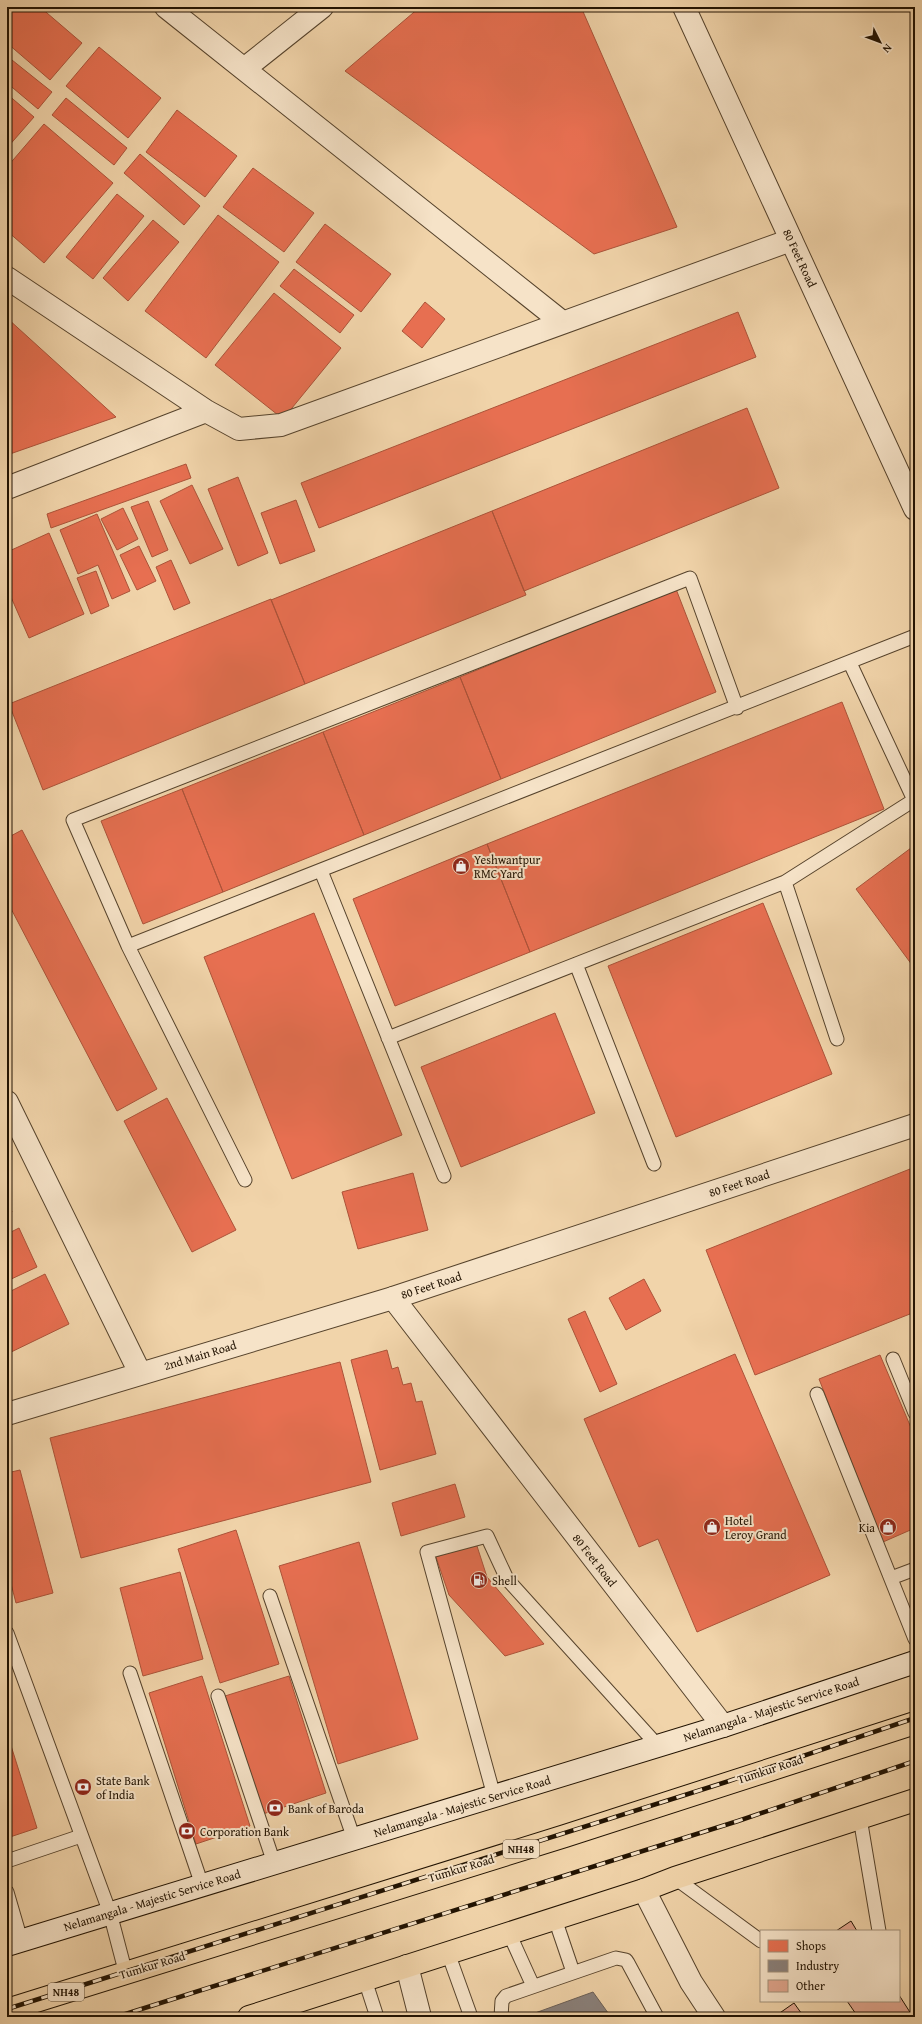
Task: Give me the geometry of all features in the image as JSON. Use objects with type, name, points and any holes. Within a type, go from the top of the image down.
[{"type":"highway","name":"Tumkur Road","points":[[7,2010],[126,1974],[915,1723]]},
{"type":"highway","points":[[249,2017],[555,1919],[644,1890],[675,1878],[915,1800]]},
{"type":"street","points":[[244,69],[322,7]]},
{"type":"street","name":"80 Feet Road","points":[[684,7],[915,509]]},
{"type":"street","points":[[169,8],[562,322]]},
{"type":"street","points":[[7,278],[206,411],[239,428],[281,425],[791,240]]},
{"type":"street","points":[[7,488],[206,411]]},
{"type":"street","points":[[7,1102],[140,1373]]},
{"type":"street","name":"80 Feet Road","points":[[723,1726],[393,1298],[915,1125]]},
{"type":"street","name":"2nd Main Road","points":[[7,1414],[393,1298]]},
{"type":"street","name":"Nelamangala - Majestic Service Road","points":[[14,1942],[723,1726],[915,1662]]},
{"type":"street","points":[[644,1890],[691,1982],[714,2017]]},
{"type":"street","points":[[407,1966],[420,2017]]},
{"type":"lane","points":[[245,1180],[128,946],[73,820],[690,578],[737,708]]},
{"type":"lane","points":[[128,946],[737,708],[915,636]]},
{"type":"lane","points":[[388,1038],[785,882],[915,800],[850,663]]},
{"type":"lane","points":[[321,870],[444,1176]]},
{"type":"lane","points":[[785,882],[837,1039]]},
{"type":"lane","points":[[576,964],[654,1164]]},
{"type":"lane","points":[[893,1358],[915,1413]]},
{"type":"lane","points":[[818,1394],[915,1639]]},
{"type":"lane","points":[[494,1796],[427,1552],[487,1536],[507,1579],[658,1746]]},
{"type":"lane","points":[[891,1578],[915,1569]]},
{"type":"lane","points":[[270,1596],[354,1839]]},
{"type":"lane","points":[[7,1633],[110,1913],[126,1974]]},
{"type":"lane","points":[[130,1672],[202,1885]]},
{"type":"lane","points":[[218,1696],[274,1863]]},
{"type":"lane","points":[[860,1818],[879,1930]]},
{"type":"lane","points":[[7,1861],[81,1836]]},
{"type":"lane","points":[[675,1878],[760,1940]]},
{"type":"lane","points":[[7,1892],[14,1942]]},
{"type":"lane","points":[[555,1919],[573,1972]]},
{"type":"lane","points":[[509,1933],[533,1986]]},
{"type":"lane","points":[[448,1953],[471,2017]]},
{"type":"lane","points":[[501,2017],[502,2001],[506,1996],[616,1958],[626,1960],[657,2017]]},
{"type":"lane","points":[[365,1980],[377,2017]]},
{"type":"building: Shops","points":[[14,7],[40,7],[82,43],[50,80],[7,43],[7,15]]},
{"type":"building: Shops","points":[[420,7],[581,7],[677,227],[594,254],[345,71]]},
{"type":"building: Shops","points":[[99,47],[161,98],[128,138],[66,86]]},
{"type":"building: Shops","points":[[7,56],[52,92],[38,109],[7,83]]},
{"type":"building: Shops","points":[[7,94],[34,117],[7,148]]},
{"type":"building: Shops","points":[[66,98],[127,148],[114,165],[52,115]]},
{"type":"building: Shops","points":[[177,110],[237,156],[205,197],[146,152]]},
{"type":"building: Shops","points":[[44,124],[113,183],[44,263],[7,231],[7,167]]},
{"type":"building: Shops","points":[[140,154],[200,206],[184,225],[124,173]]},
{"type":"building: Shops","points":[[253,168],[314,213],[284,252],[223,207]]},
{"type":"building: Shops","points":[[117,194],[144,216],[93,279],[66,257]]},
{"type":"building: Shops","points":[[218,215],[279,262],[206,358],[145,311]]},
{"type":"building: Shops","points":[[153,220],[179,242],[128,301],[103,278]]},
{"type":"building: Shops","points":[[325,224],[391,274],[361,312],[296,262]]},
{"type":"building: Shops","points":[[294,269],[354,315],[340,333],[280,286]]},
{"type":"building: Shops","points":[[274,293],[341,348],[283,419],[215,365]]},
{"type":"building: Shops","points":[[425,302],[445,319],[422,348],[402,331]]},
{"type":"building: Shops","points":[[738,312],[756,357],[319,528],[301,483]]},
{"type":"building: Shops","points":[[7,318],[116,417],[7,455]]},
{"type":"building: Shops","points":[[747,408],[779,488],[524,591],[492,511]]},
{"type":"building: Shops","points":[[186,464],[191,478],[51,528],[47,514]]},
{"type":"building: Shops","points":[[238,477],[268,553],[238,566],[208,489]]},
{"type":"building: Shops","points":[[192,485],[223,549],[190,564],[160,501]]},
{"type":"building: Shops","points":[[296,500],[315,551],[280,564],[261,513]]},
{"type":"building: Shops","points":[[148,501],[168,550],[152,557],[131,507]]},
{"type":"building: Shops","points":[[123,508],[138,539],[117,550],[101,519]]},
{"type":"building: Shops","points":[[492,511],[526,595],[305,684],[271,600]]},
{"type":"building: Shops","points":[[97,514],[130,591],[112,599],[98,565],[78,574],[60,530]]},
{"type":"building: Shops","points":[[49,533],[84,614],[29,638],[7,588],[7,552]]},
{"type":"building: Shops","points":[[139,546],[156,581],[137,590],[120,555]]},
{"type":"building: Shops","points":[[171,560],[190,603],[174,610],[156,567]]},
{"type":"building: Shops","points":[[96,571],[109,606],[91,614],[77,578]]},
{"type":"building: Shops","points":[[676,589],[716,692],[501,779],[460,677]]},
{"type":"building: Shops","points":[[271,599],[305,684],[43,790],[9,704]]},
{"type":"building: Shops","points":[[460,677],[501,779],[364,835],[323,732]]},
{"type":"building: Shops","points":[[842,702],[884,809],[530,952],[487,844]]},
{"type":"building: Shops","points":[[323,732],[364,835],[223,892],[182,789]]},
{"type":"building: Shops","points":[[182,789],[223,892],[143,924],[101,821]]},
{"type":"building: Shops","points":[[22,830],[157,1089],[117,1111],[7,901],[7,838]]},
{"type":"building: Shops","points":[[487,844],[530,952],[395,1006],[353,899]]},
{"type":"building: Shops","points":[[915,845],[915,969],[856,889]]},
{"type":"building: Shops","points":[[763,903],[832,1074],[676,1137],[608,966]]},
{"type":"building: Shops","points":[[314,913],[402,1135],[292,1179],[204,957]]},
{"type":"building: Shops","points":[[555,1013],[595,1113],[461,1167],[421,1067]]},
{"type":"building: Shops","points":[[167,1098],[236,1230],[192,1252],[124,1121]]},
{"type":"building: Shops","points":[[915,1167],[915,1312],[755,1375],[706,1250]]},
{"type":"building: Shops","points":[[413,1173],[428,1230],[358,1249],[342,1192]]},
{"type":"building: Shops","points":[[7,1201],[12,1212],[7,1215]]},
{"type":"building: Shops","points":[[19,1228],[37,1267],[7,1281],[7,1234]]},
{"type":"building: Shops","points":[[45,1274],[69,1324],[7,1354],[7,1293]]},
{"type":"building: Shops","points":[[644,1279],[661,1311],[626,1330],[609,1298]]},
{"type":"building: Shops","points":[[585,1311],[617,1384],[600,1392],[568,1319]]},
{"type":"building: Shops","points":[[387,1350],[392,1369],[398,1367],[403,1385],[411,1383],[416,1402],[422,1401],[436,1454],[380,1470],[351,1360]]},
{"type":"building: Shops","name":"Hotel Leroy Grand","points":[[735,1354],[830,1575],[697,1632],[658,1539],[639,1547],[584,1419]]},
{"type":"building: Shops","points":[[880,1355],[915,1437],[915,1528],[883,1542],[819,1379]]},
{"type":"building: Shops","points":[[340,1362],[371,1482],[81,1558],[50,1438]]},
{"type":"building: Shops","points":[[915,1379],[915,1395],[909,1382]]},
{"type":"building: Shops","points":[[20,1470],[53,1593],[16,1603],[7,1568],[7,1473]]},
{"type":"building: Shops","points":[[455,1484],[465,1517],[401,1536],[392,1503]]},
{"type":"building: Shops","points":[[236,1530],[279,1664],[220,1683],[178,1549]]},
{"type":"building: Shops","points":[[359,1542],[418,1739],[338,1764],[279,1566]]},
{"type":"building: Shops","points":[[476,1543],[487,1577],[544,1644],[505,1656],[449,1595],[436,1557]]},
{"type":"building: Shops","points":[[180,1572],[203,1659],[143,1676],[120,1588]]},
{"type":"building: Shops","points":[[202,1676],[250,1826],[196,1844],[149,1693]]},
{"type":"building: Shops","points":[[289,1676],[326,1793],[263,1814],[225,1696]]},
{"type":"building: Shops","points":[[7,1733],[37,1828],[7,1838]]},
{"type":"building: Industry","points":[[593,1992],[611,2017],[524,2017]]},
{"type":"building: Other","points":[[851,1921],[856,1930],[838,1930]]},
{"type":"building: Other","points":[[900,1997],[913,2017],[858,2017],[848,2002],[900,2002]]},
{"type":"building: Other","points":[[794,2003],[804,2017],[774,2017]]},
{"type":"railway","points":[[7,2009],[726,1782],[915,1718]]},
{"type":"railway","points":[[116,2017],[738,1821],[915,1761]]},
{"type":"place","name":"Yeshwantpur RMC Yard","points":[[461,866]]},
{"type":"place","name":"Hotel Leroy Grand","points":[[712,1527]]},
{"type":"place","name":"Kia","points":[[888,1527]]},
{"type":"place","name":"Shell","points":[[479,1580]]},
{"type":"place","name":"State Bank of India","points":[[83,1787]]},
{"type":"place","name":"Bank of Baroda","points":[[275,1808]]},
{"type":"place","name":"Corporation Bank","points":[[187,1831]]}]
